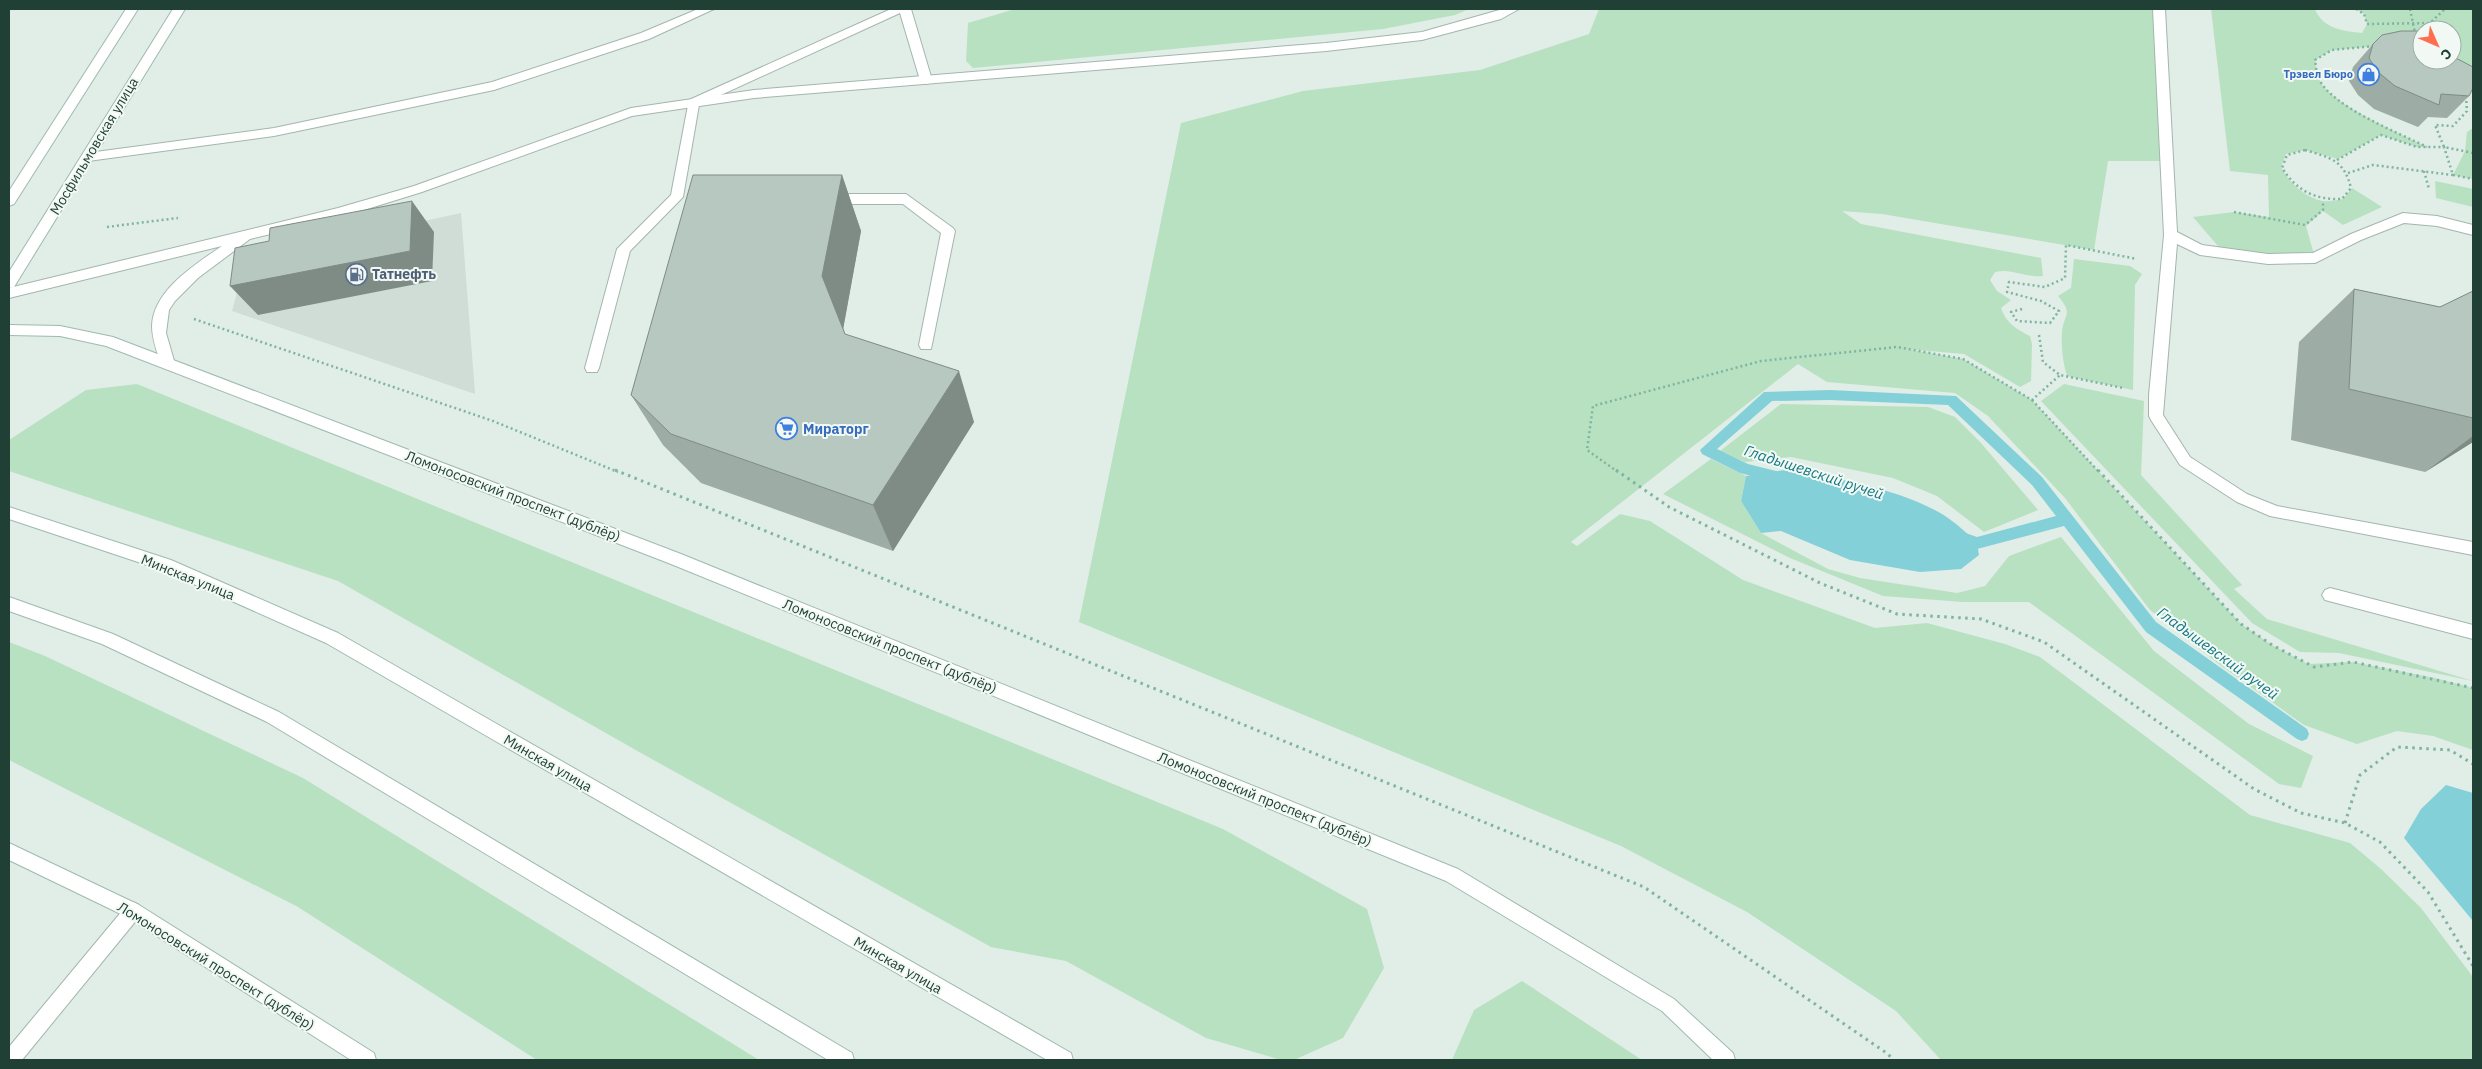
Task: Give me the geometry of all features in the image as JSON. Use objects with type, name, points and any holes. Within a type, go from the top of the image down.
[{"type":"main road","points":[[9,201],[132,9]]},
{"type":"main road","name":"Мосфильмовская улица","points":[[9,283],[179,9]]},
{"type":"main road","points":[[88,157],[274,132],[494,86],[645,36],[708,9]]},
{"type":"main road","points":[[693,103],[900,9]]},
{"type":"main road","points":[[905,9],[926,80]]},
{"type":"main road","points":[[9,293],[338,213],[418,189],[631,112],[754,94],[1316,48],[1422,36],[1496,16],[1513,9]]},
{"type":"main road","points":[[2158,9],[2171,235],[2156,395],[2156,416],[2185,461],[2242,498],[2275,512],[2473,549]]},
{"type":"main road","points":[[592,368],[624,249],[682,197],[693,103]]},
{"type":"main road","points":[[817,199],[906,199],[948,231],[926,345]]},
{"type":"main road","points":[[2171,235],[2200,250],[2268,258],[2315,258],[2356,237],[2402,218],[2438,222],[2473,230]]},
{"type":"main road","points":[[168,364],[158,332],[163,308],[176,290],[195,273],[250,234]]},
{"type":"main road","name":"Ломоносовский проспект (дублёр)","points":[[9,330],[60,331],[108,341],[676,559],[1452,875],[1668,1005],[1726,1060]]},
{"type":"main road","name":"Минская улица","points":[[9,513],[166,565],[332,638],[1064,1060]]},
{"type":"main road","points":[[2330,595],[2473,632]]},
{"type":"main road","points":[[9,604],[107,639],[273,717],[845,1060]]},
{"type":"main road","name":"Ломоносовский проспект (дублёр)","points":[[9,851],[133,911],[367,1060]]},
{"type":"main road","points":[[10,1060],[133,911]]},
{"type":"path","points":[[2356,9],[2364,14],[2367,24],[2412,23]]},
{"type":"path","points":[[2433,20],[2444,9]]},
{"type":"path","points":[[2377,46],[2332,50],[2315,60],[2320,80],[2335,97],[2368,118],[2427,147]]},
{"type":"path","points":[[2453,175],[2435,125],[2453,126],[2467,111],[2466,92]]},
{"type":"path","points":[[2337,160],[2381,135],[2417,146],[2444,147],[2473,153]]},
{"type":"path","points":[[2305,150],[2337,160],[2348,173],[2351,188],[2342,199],[2323,200],[2306,193],[2289,180],[2282,168],[2287,155],[2305,150]]},
{"type":"path","points":[[2348,173],[2373,165],[2473,179]]},
{"type":"path","points":[[2234,212],[2305,225],[2322,210],[2323,201]]},
{"type":"path","points":[[2022,309],[2011,312],[2017,321],[2050,323],[2059,311],[2051,303],[2021,298],[2007,292],[2009,282],[2040,287],[2054,286],[2065,278],[2066,246],[2168,265]]},
{"type":"path","points":[[163,308],[493,421],[1644,887],[1888,1054],[1894,1060]]},
{"type":"path","points":[[2039,335],[2043,362],[2060,375],[2156,395]]},
{"type":"path","points":[[2473,688],[2435,678],[2353,662],[2314,667],[2272,645],[2241,624],[2032,400],[1962,359],[1897,348],[1761,361],[1593,406],[1587,450],[1669,507],[1820,583],[1897,614],[1981,619],[2044,642],[2254,790],[2300,813],[2345,823],[2380,842],[2428,892],[2473,966]]},
{"type":"path","points":[[2032,400],[2060,375]]},
{"type":"path","points":[[2345,823],[2360,775],[2398,747],[2450,750],[2473,764]]},
{"type":"shaded area","points":[[461,213],[475,394],[232,311],[246,260]]},
{"type":"green space","points":[[1015,9],[1469,9],[1455,15],[1383,29],[973,68],[966,61],[968,23]]},
{"type":"green space","points":[[1599,9],[2159,9],[2167,161],[2108,161],[2094,250],[1882,214],[1842,211],[1861,224],[2041,258],[2043,276],[2030,276],[2001,271],[1995,272],[1990,280],[1997,291],[2011,300],[2001,308],[2006,318],[2016,328],[2030,336],[2032,344],[2031,381],[2020,387],[1964,354],[1906,349],[1963,359],[2032,400],[2241,624],[2272,645],[2308,664],[2353,662],[2435,678],[2473,688],[2473,750],[2433,736],[2397,731],[2357,744],[2304,725],[2220,665],[2150,610],[2065,498],[1988,416],[1955,393],[1827,382],[1798,364],[1571,542],[1577,546],[1620,514],[1650,521],[1743,580],[1875,628],[1927,623],[2005,644],[2040,657],[2250,815],[2350,843],[2381,869],[2421,908],[2473,977],[2473,1060],[1941,1060],[1896,1011],[1747,912],[1621,846],[1079,622],[1181,123],[1303,91],[1480,70],[1589,34]]},
{"type":"green space","points":[[2211,9],[2315,9],[2328,25],[2341,30],[2362,33],[2367,24],[2364,14],[2356,9],[2473,9],[2473,78],[2462,69],[2462,20],[2412,20],[2412,50],[2377,46],[2332,50],[2315,60],[2319,79],[2325,89],[2367,118],[2427,147],[2417,147],[2381,135],[2338,159],[2305,150],[2286,154],[2281,167],[2293,184],[2310,197],[2325,201],[2343,199],[2352,188],[2382,207],[2343,225],[2323,211],[2306,226],[2315,258],[2224,253],[2193,217],[2234,212],[2269,217],[2268,175],[2230,171]]},
{"type":"green space","points":[[2473,128],[2473,179],[2453,175],[2465,151],[2467,132]]},
{"type":"green space","points":[[2435,181],[2473,189],[2473,207],[2436,198]]},
{"type":"green space","points":[[2074,259],[2130,266],[2142,274],[2135,285],[2133,390],[2067,376],[2064,366],[2062,332],[2067,311],[2058,296],[2071,288]]},
{"type":"green space","points":[[137,384],[1223,829],[1367,909],[1384,968],[1343,1038],[1294,1060],[1281,1060],[1206,1038],[1066,961],[991,947],[641,753],[338,581],[9,471],[9,440],[86,390]]},
{"type":"green space","points":[[2064,384],[2144,401],[2141,475],[2242,585],[2234,589],[2267,619],[2473,681],[2339,653],[2300,652],[2252,623],[2041,401]]},
{"type":"green space","points":[[1781,404],[1928,407],[1955,417],[1981,443],[2038,510],[1984,532],[1937,496],[1893,478],[1791,457],[1745,462],[1720,451]]},
{"type":"green space","points":[[1711,459],[1746,476],[1741,501],[1761,533],[1828,569],[1860,578],[1957,593],[1985,586],[2009,556],[2061,537],[2154,651],[2249,724],[2313,756],[2301,788],[2279,784],[2029,602],[1963,602],[1883,596],[1790,558],[1663,494]]},
{"type":"green space","points":[[9,642],[45,656],[303,778],[759,1060],[537,1060],[298,907],[9,760]]},
{"type":"green space","points":[[1522,981],[1642,1060],[1452,1060],[1474,1010]]},
{"type":"water","points":[[1785,470],[1869,486],[1891,492],[1931,508],[1948,518],[1977,543],[1979,555],[1961,569],[1920,572],[1850,560],[1781,531],[1761,533],[1741,501],[1746,476]]},
{"type":"water","points":[[2446,785],[2473,793],[2473,921],[2404,838],[2421,809]]},
{"type":"building","points":[[2412,31],[2412,70],[2462,70],[2462,61],[2473,67],[2473,88],[2469,96],[2441,94],[2439,105],[2395,86],[2378,72],[2369,58],[2373,44],[2382,35]]},
{"type":"building","points":[[693,175],[842,175],[822,276],[845,334],[959,371],[873,505],[671,434],[631,395]]},
{"type":"building","points":[[412,201],[410,251],[230,286],[235,248],[269,241],[270,228]]},
{"type":"building","points":[[2354,289],[2440,307],[2473,291],[2473,418],[2349,389]]},
{"type":"waterway","name":"Гладышевский ручей","points":[[1783,478],[1745,469],[1707,450],[1769,396],[1830,395],[1951,400],[2037,481],[2067,519]]},
{"type":"waterway","name":"Гладышевский ручей","points":[[1960,537],[1977,543],[2067,519]]},
{"type":"waterway","name":"Гладышевский ручей","points":[[2067,519],[2151,627],[2302,734]]},
{"type":"place","name":"Трэвел Бюро","points":[[2369,74]]},
{"type":"place","name":"Татнефть","points":[[356,274]]},
{"type":"place","name":"Мираторг","points":[[787,429]]}]
